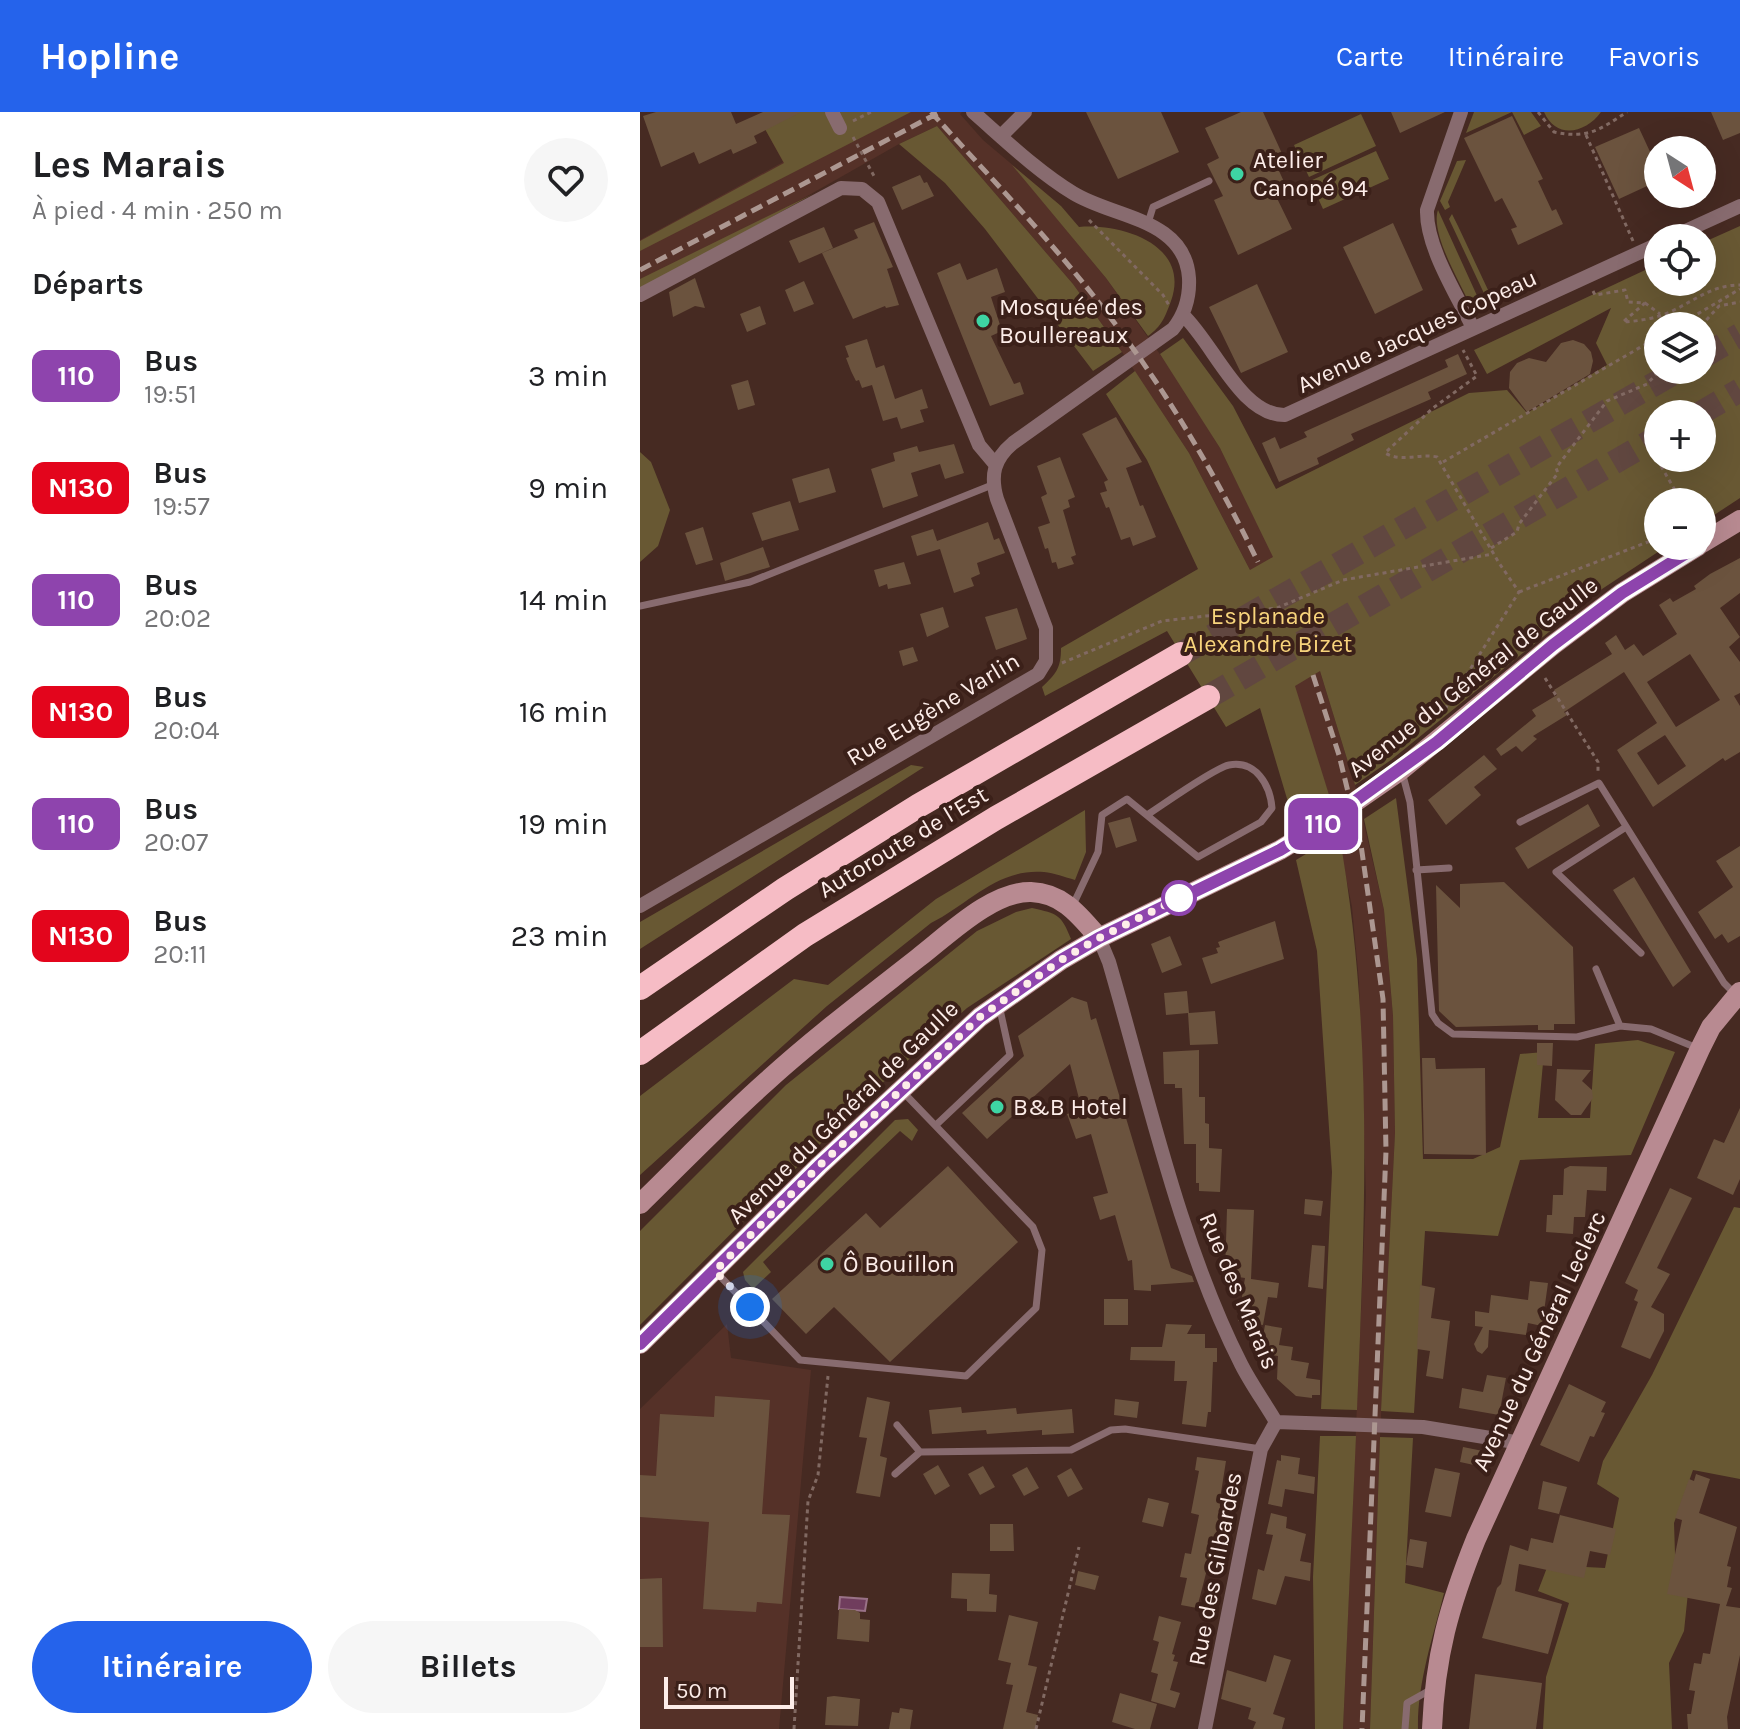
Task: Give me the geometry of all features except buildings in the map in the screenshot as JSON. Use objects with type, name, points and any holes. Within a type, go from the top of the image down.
[{"type":"highway","name":"Autoroute de l’Est","points":[[644,982],[918,806],[1181,654]]},
{"type":"highway","name":"Autoroute de l’Est","points":[[640,1053],[805,935],[996,818],[1208,697]]},
{"type":"main road","name":"Avenue du Général de Gaulle","points":[[1716,535],[1740,520]]},
{"type":"main road","name":"Avenue du Général de Gaulle","points":[[640,1344],[819,1166],[980,1017],[1099,938],[1280,850],[1326,822],[1400,771],[1622,593],[1676,560]]},
{"type":"main road","points":[[640,1204],[768,1080],[980,910],[1007,896],[1031,892],[1052,896],[1072,906],[1099,938]]},
{"type":"main road","name":"Avenue du Général Leclerc","points":[[1432,1729],[1441,1640],[1454,1594],[1700,1049],[1711,1027],[1738,994]]},
{"type":"street","points":[[832,112],[845,131]]},
{"type":"street","points":[[640,295],[841,188],[862,189],[878,202],[883,212],[979,445],[995,464],[1013,443],[1167,335],[1189,297],[1188,271],[1180,250],[1169,236],[1148,223],[1086,201],[1066,189],[973,112]]},
{"type":"street","points":[[1001,136],[1025,112]]},
{"type":"street","points":[[1461,112],[1427,210],[1427,223],[1433,245],[1473,328]]},
{"type":"street","points":[[1701,224],[1740,206]]},
{"type":"street","name":"Avenue Jacques Copeau","points":[[1178,314],[1201,333],[1244,395],[1260,409],[1278,415],[1294,412],[1644,250]]},
{"type":"street","name":"Rue Eugène Varlin","points":[[640,906],[1038,674],[1046,661],[1046,628],[992,485],[995,464]]},
{"type":"street","name":"Rue des Marais","points":[[1099,938],[1109,962],[1170,1177],[1201,1269],[1241,1365],[1276,1422]]},
{"type":"street","points":[[1276,1422],[1411,1427],[1521,1443]]},
{"type":"street","name":"Rue des Gilbardes","points":[[1205,1729],[1261,1449],[1276,1422]]},
{"type":"lane","points":[[1148,223],[1153,207],[1209,181]]},
{"type":"lane","points":[[640,606],[750,582],[992,485]]},
{"type":"lane","points":[[1072,906],[1098,852],[1102,815],[1127,799],[1198,857],[1261,822],[1272,808],[1271,793],[1261,775],[1245,764],[1226,765],[1147,815]]},
{"type":"lane","points":[[1400,771],[1410,802],[1432,1014],[1438,1023],[1453,1034],[1577,1037],[1620,1026],[1651,1029],[1700,1049]]},
{"type":"lane","points":[[1520,822],[1599,783],[1724,983],[1738,994]]},
{"type":"lane","points":[[1626,827],[1556,872],[1641,953]]},
{"type":"lane","points":[[1416,870],[1449,868]]},
{"type":"lane","points":[[1596,969],[1620,1026]]},
{"type":"lane","points":[[936,1125],[1010,1055],[999,1003]]},
{"type":"lane","points":[[715,1271],[800,1360],[966,1376],[1036,1308],[1042,1250],[1033,1227],[902,1090]]},
{"type":"lane","points":[[897,1425],[920,1452]]},
{"type":"lane","points":[[895,1474],[920,1452],[1071,1450],[1111,1430],[1125,1429],[1261,1449]]},
{"type":"lane","points":[[1405,1729],[1407,1703],[1434,1688]]},
{"type":"path","points":[[1538,112],[1554,132],[1575,137],[1595,132],[1627,112]]},
{"type":"path","points":[[845,131],[879,187]]},
{"type":"path","points":[[1586,135],[1636,246]]},
{"type":"path","points":[[1086,217],[1178,314]]},
{"type":"path","points":[[1668,312],[1724,285],[1740,287]]},
{"type":"path","points":[[1700,312],[1740,287]]},
{"type":"path","points":[[1593,291],[1595,295],[1625,290],[1628,302],[1645,303],[1657,312]]},
{"type":"path","points":[[1714,312],[1719,306],[1740,302]]},
{"type":"path","points":[[1644,320],[1623,322],[1645,303]]},
{"type":"path","points":[[1442,462],[1644,345]]},
{"type":"path","points":[[1461,347],[1477,376],[1433,408],[1385,453],[1398,459],[1430,455],[1442,462],[1519,592]]},
{"type":"path","points":[[1491,548],[1517,532],[1519,524],[1558,473],[1556,468],[1607,401],[1647,384]]},
{"type":"path","points":[[1454,728],[1442,714],[1519,592],[1644,543]]},
{"type":"path","points":[[1058,664],[1162,621],[1277,608],[1343,580],[1494,554]]},
{"type":"path","points":[[1534,661],[1598,762],[1599,783]]},
{"type":"path","points":[[794,1729],[808,1501],[818,1475],[828,1372]]},
{"type":"path","points":[[1036,1729],[1079,1547]]},
{"type":"shaded area","points":[[799,112],[962,112],[960,114],[983,140],[1061,206],[1016,169],[1106,278],[1181,384],[1220,448],[1274,557],[1320,671],[1355,785],[1384,910],[1393,1016],[1395,1133],[1370,1729],[1343,1729],[1366,1195],[1359,981],[1352,907],[1330,798],[1250,570],[1189,453],[1122,352],[1073,284],[937,126],[899,144],[640,291],[640,240],[783,162],[765,129]]},
{"type":"shaded area","points":[[727,1324],[731,1358],[811,1370],[779,1729],[640,1729],[640,1409]]},
{"type":"shaded area","points":[[840,1597],[867,1599],[865,1611],[839,1609]]},
{"type":"green space","points":[[799,112],[911,112],[640,251],[640,241],[784,163],[765,129]]},
{"type":"green space","points":[[1474,112],[1512,112],[1466,133]]},
{"type":"green space","points":[[1512,112],[1531,112],[1541,126],[1524,135]]},
{"type":"green space","points":[[1544,112],[1601,112],[1580,129],[1563,130],[1549,121]]},
{"type":"green space","points":[[1361,114],[1376,146],[1309,177],[1294,145]]},
{"type":"green space","points":[[937,126],[1073,284],[1122,352],[1093,371],[985,229],[945,183],[899,144]]},
{"type":"green space","points":[[1376,151],[1389,179],[1323,209],[1310,181]]},
{"type":"green space","points":[[1466,160],[1448,202],[1450,207],[1445,210],[1440,201],[1457,161]]},
{"type":"green space","points":[[1012,165],[1061,206],[1079,227],[1114,229],[1132,234],[1162,252],[1171,265],[1175,282],[1167,312],[1153,332],[1148,336],[1106,278]]},
{"type":"green space","points":[[813,194],[640,291],[640,279]]},
{"type":"green space","points":[[1438,210],[1479,300],[1470,305],[1442,244],[1438,231]]},
{"type":"green space","points":[[1452,214],[1496,307],[1489,304],[1449,219]]},
{"type":"green space","name":"Esplanade Alexandre Bizet","points":[[1740,226],[1740,498],[1716,514],[1716,488],[1644,488],[1646,560],[1602,589],[1391,760],[1355,785],[1320,671],[1295,686],[1330,798],[1288,822],[1288,802],[1260,708],[1226,727],[1167,631],[1045,696],[1042,687],[1057,670],[1061,648],[1198,569],[1147,460],[1106,394],[1135,371],[1189,453],[1250,570],[1273,557],[1220,448],[1160,354],[1183,338],[1233,406],[1276,489],[1469,393],[1507,390],[1527,413],[1607,365],[1596,343],[1611,308],[1487,374],[1474,350],[1644,271],[1644,296],[1716,296],[1716,237]]},
{"type":"green space","points":[[640,452],[651,462],[670,510],[658,546],[640,562]]},
{"type":"green space","points":[[911,765],[924,767],[640,949],[640,922]]},
{"type":"green space","points":[[1396,798],[1417,959],[1423,1159],[1473,1159],[1500,1147],[1520,1054],[1544,1052],[1538,1118],[1590,1118],[1595,1044],[1638,1040],[1675,1052],[1631,1155],[1520,1160],[1498,1236],[1425,1231],[1414,1413],[1381,1411],[1395,1133],[1393,1016],[1384,910],[1364,819]]},
{"type":"green space","points":[[1085,810],[1086,852],[1075,880],[1044,872],[1012,876],[984,889],[931,923],[827,1006],[640,1175],[640,1096],[794,979],[828,985],[936,899]]},
{"type":"green space","points":[[1339,834],[1358,977],[1362,1049],[1364,1193],[1357,1410],[1321,1409],[1332,1172],[1317,951],[1296,860]]},
{"type":"green space","points":[[1032,908],[1058,916],[1071,939],[967,1008],[870,1094],[640,1325],[640,1231],[786,1085],[977,931],[1016,912]]},
{"type":"green space","points":[[908,1119],[918,1130],[912,1141],[900,1131],[763,1262],[771,1272],[753,1289],[743,1272],[895,1120]]},
{"type":"green space","points":[[1734,1207],[1740,1208],[1740,1479],[1693,1470],[1674,1523],[1675,1554],[1689,1583],[1684,1631],[1669,1663],[1672,1729],[1543,1729],[1546,1677],[1569,1603],[1538,1591],[1548,1565],[1605,1568],[1619,1498],[1597,1484],[1603,1461],[1652,1375]]},
{"type":"green space","points":[[1320,1436],[1356,1436],[1343,1729],[1315,1729],[1313,1577]]},
{"type":"green space","points":[[1380,1437],[1413,1438],[1405,1583],[1444,1593],[1423,1678],[1418,1729],[1370,1729]]},
{"type":"tunnel","points":[[1716,349],[1740,335]]},
{"type":"tunnel","points":[[1181,654],[1654,384]]},
{"type":"tunnel","points":[[1716,404],[1740,390]]},
{"type":"tunnel","points":[[1208,697],[1644,445]]},
{"type":"railway","points":[[931,112],[1058,253],[1129,343],[1198,450],[1258,562]]},
{"type":"railway","points":[[640,270],[940,112]]},
{"type":"railway","points":[[1313,675],[1339,755],[1361,845],[1383,999],[1386,1151],[1362,1729]]},
{"type":"bus line","name":"110","points":[[640,1344],[819,1166],[980,1017],[1061,960],[1099,938],[1280,850],[1326,822],[1437,742],[1553,645],[1622,593],[1675,560]]},
{"type":"place","name":"Atelier Canopé 94","points":[[1237,174]]},
{"type":"place","name":"Mosquée des Boullereaux","points":[[983,321]]},
{"type":"place","name":"B&B Hotel","points":[[997,1107]]},
{"type":"place","name":"Ô Bouillon","points":[[827,1264]]},
{"type":"route","points":[[750,1307],[715,1271],[819,1166],[980,1017],[1061,960],[1185,895],[1179,898]]}]
